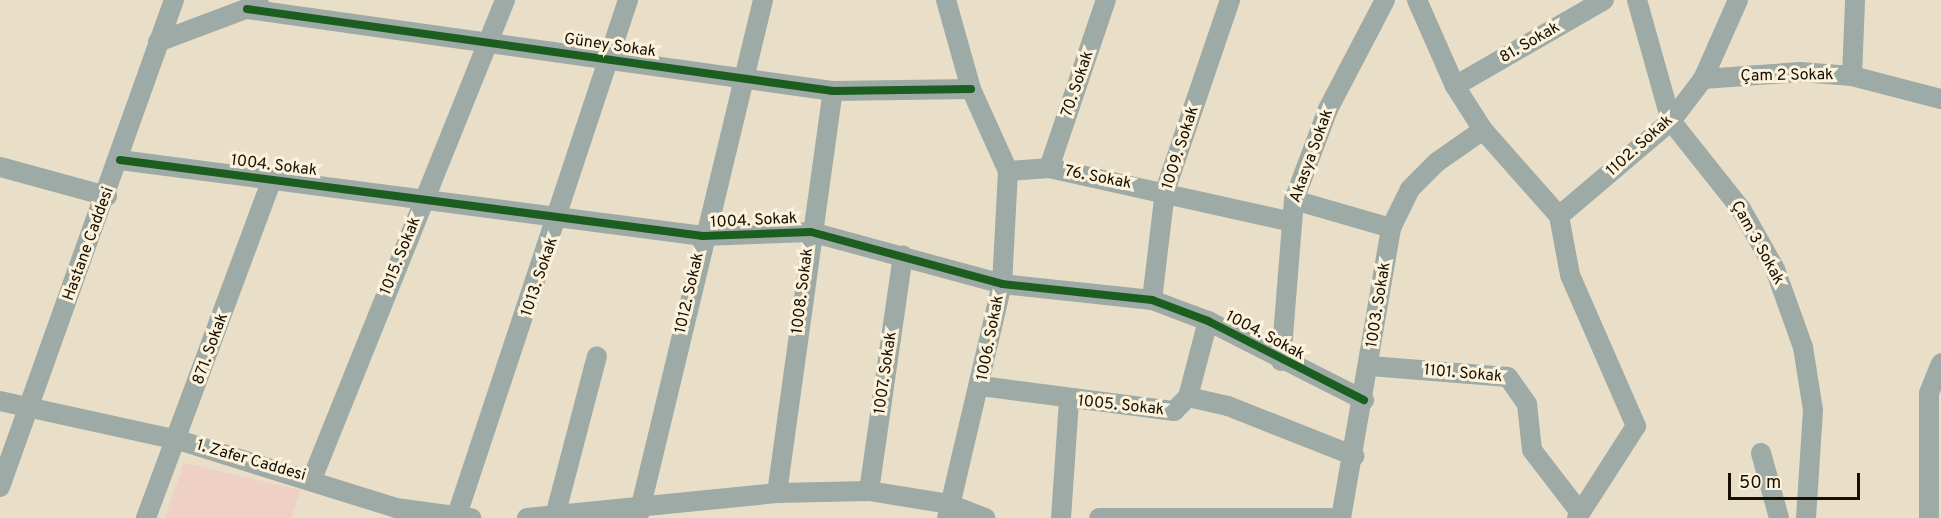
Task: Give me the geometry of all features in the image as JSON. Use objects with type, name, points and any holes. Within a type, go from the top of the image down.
[{"type":"street","name":"Hastane Caddesi","points":[[0,487],[120,160],[174,0]]},
{"type":"street","points":[[158,42],[269,0]]},
{"type":"street","name":"1015. Sokak","points":[[312,479],[423,199],[506,0]]},
{"type":"street","name":"1013. Sokak","points":[[456,518],[560,218],[607,59],[628,0]]},
{"type":"street","name":"1012. Sokak","points":[[639,513],[741,79],[764,0]]},
{"type":"street","name":"1006. Sokak","points":[[946,0],[971,89],[1008,171],[1002,284],[981,386],[948,511]]},
{"type":"street","name":"70. Sokak","points":[[1049,168],[1106,0]]},
{"type":"street","name":"1009. Sokak","points":[[1152,300],[1166,191],[1230,0]]},
{"type":"street","name":"Akasya Sokak","points":[[1281,361],[1294,200],[1328,109],[1385,0]]},
{"type":"street","points":[[1417,0],[1455,86],[1483,130],[1559,216],[1570,275],[1636,426],[1578,514]]},
{"type":"street","name":"81. Sokak","points":[[1455,86],[1604,0]]},
{"type":"street","points":[[1637,0],[1671,122]]},
{"type":"street","name":"1102. Sokak","points":[[1559,216],[1671,122],[1702,79],[1738,0]]},
{"type":"street","points":[[1852,75],[1855,0]]},
{"type":"street","name":"Güney Sokak","points":[[247,9],[833,91],[971,89]]},
{"type":"street","name":"Çam 2 Sokak","points":[[1702,79],[1800,72],[1852,75],[1941,99]]},
{"type":"street","name":"1008. Sokak","points":[[777,493],[811,232],[833,91]]},
{"type":"street","name":"Çam 3 Sokak","points":[[1671,122],[1741,209],[1775,269],[1803,347],[1812,410],[1806,518]]},
{"type":"street","name":"1003. Sokak","points":[[1341,518],[1370,366],[1391,228],[1410,189],[1437,162],[1483,130]]},
{"type":"street","name":"1004. Sokak","points":[[120,160],[704,236],[811,232],[903,255],[1002,284],[1152,300],[1208,321],[1281,361],[1364,400]]},
{"type":"street","points":[[0,167],[107,196]]},
{"type":"street","name":"76. Sokak","points":[[1008,171],[1049,168],[1166,191],[1292,222]]},
{"type":"street","name":"871. Sokak","points":[[146,518],[178,440],[272,179]]},
{"type":"street","points":[[1294,200],[1391,228]]},
{"type":"street","name":"1007. Sokak","points":[[869,491],[903,255]]},
{"type":"street","points":[[1188,397],[1208,321]]},
{"type":"street","points":[[555,516],[597,356]]},
{"type":"street","points":[[1929,518],[1929,393],[1941,363]]},
{"type":"street","name":"1101. Sokak","points":[[1370,366],[1508,377],[1527,404],[1532,450],[1578,514]]},
{"type":"street","name":"1005. Sokak","points":[[981,386],[1069,401],[1174,411],[1188,397],[1228,406],[1354,456]]},
{"type":"street","name":"1. Zafer Caddesi","points":[[0,401],[28,410],[178,440],[312,479],[395,513],[471,518]]},
{"type":"street","points":[[1061,518],[1069,401]]},
{"type":"street","points":[[1761,453],[1779,518]]},
{"type":"street","points":[[527,518],[752,509],[777,493],[869,491],[985,518]]},
{"type":"street","points":[[1099,518],[1333,518]]},
{"type":"shaded area","points":[[184,463],[301,490],[291,518],[165,518]]},
{"type":"cycle path","points":[[247,9],[833,91],[971,89]]},
{"type":"cycle path","points":[[120,160],[703,236],[811,232],[1002,284],[1152,300],[1208,321],[1364,400]]}]
